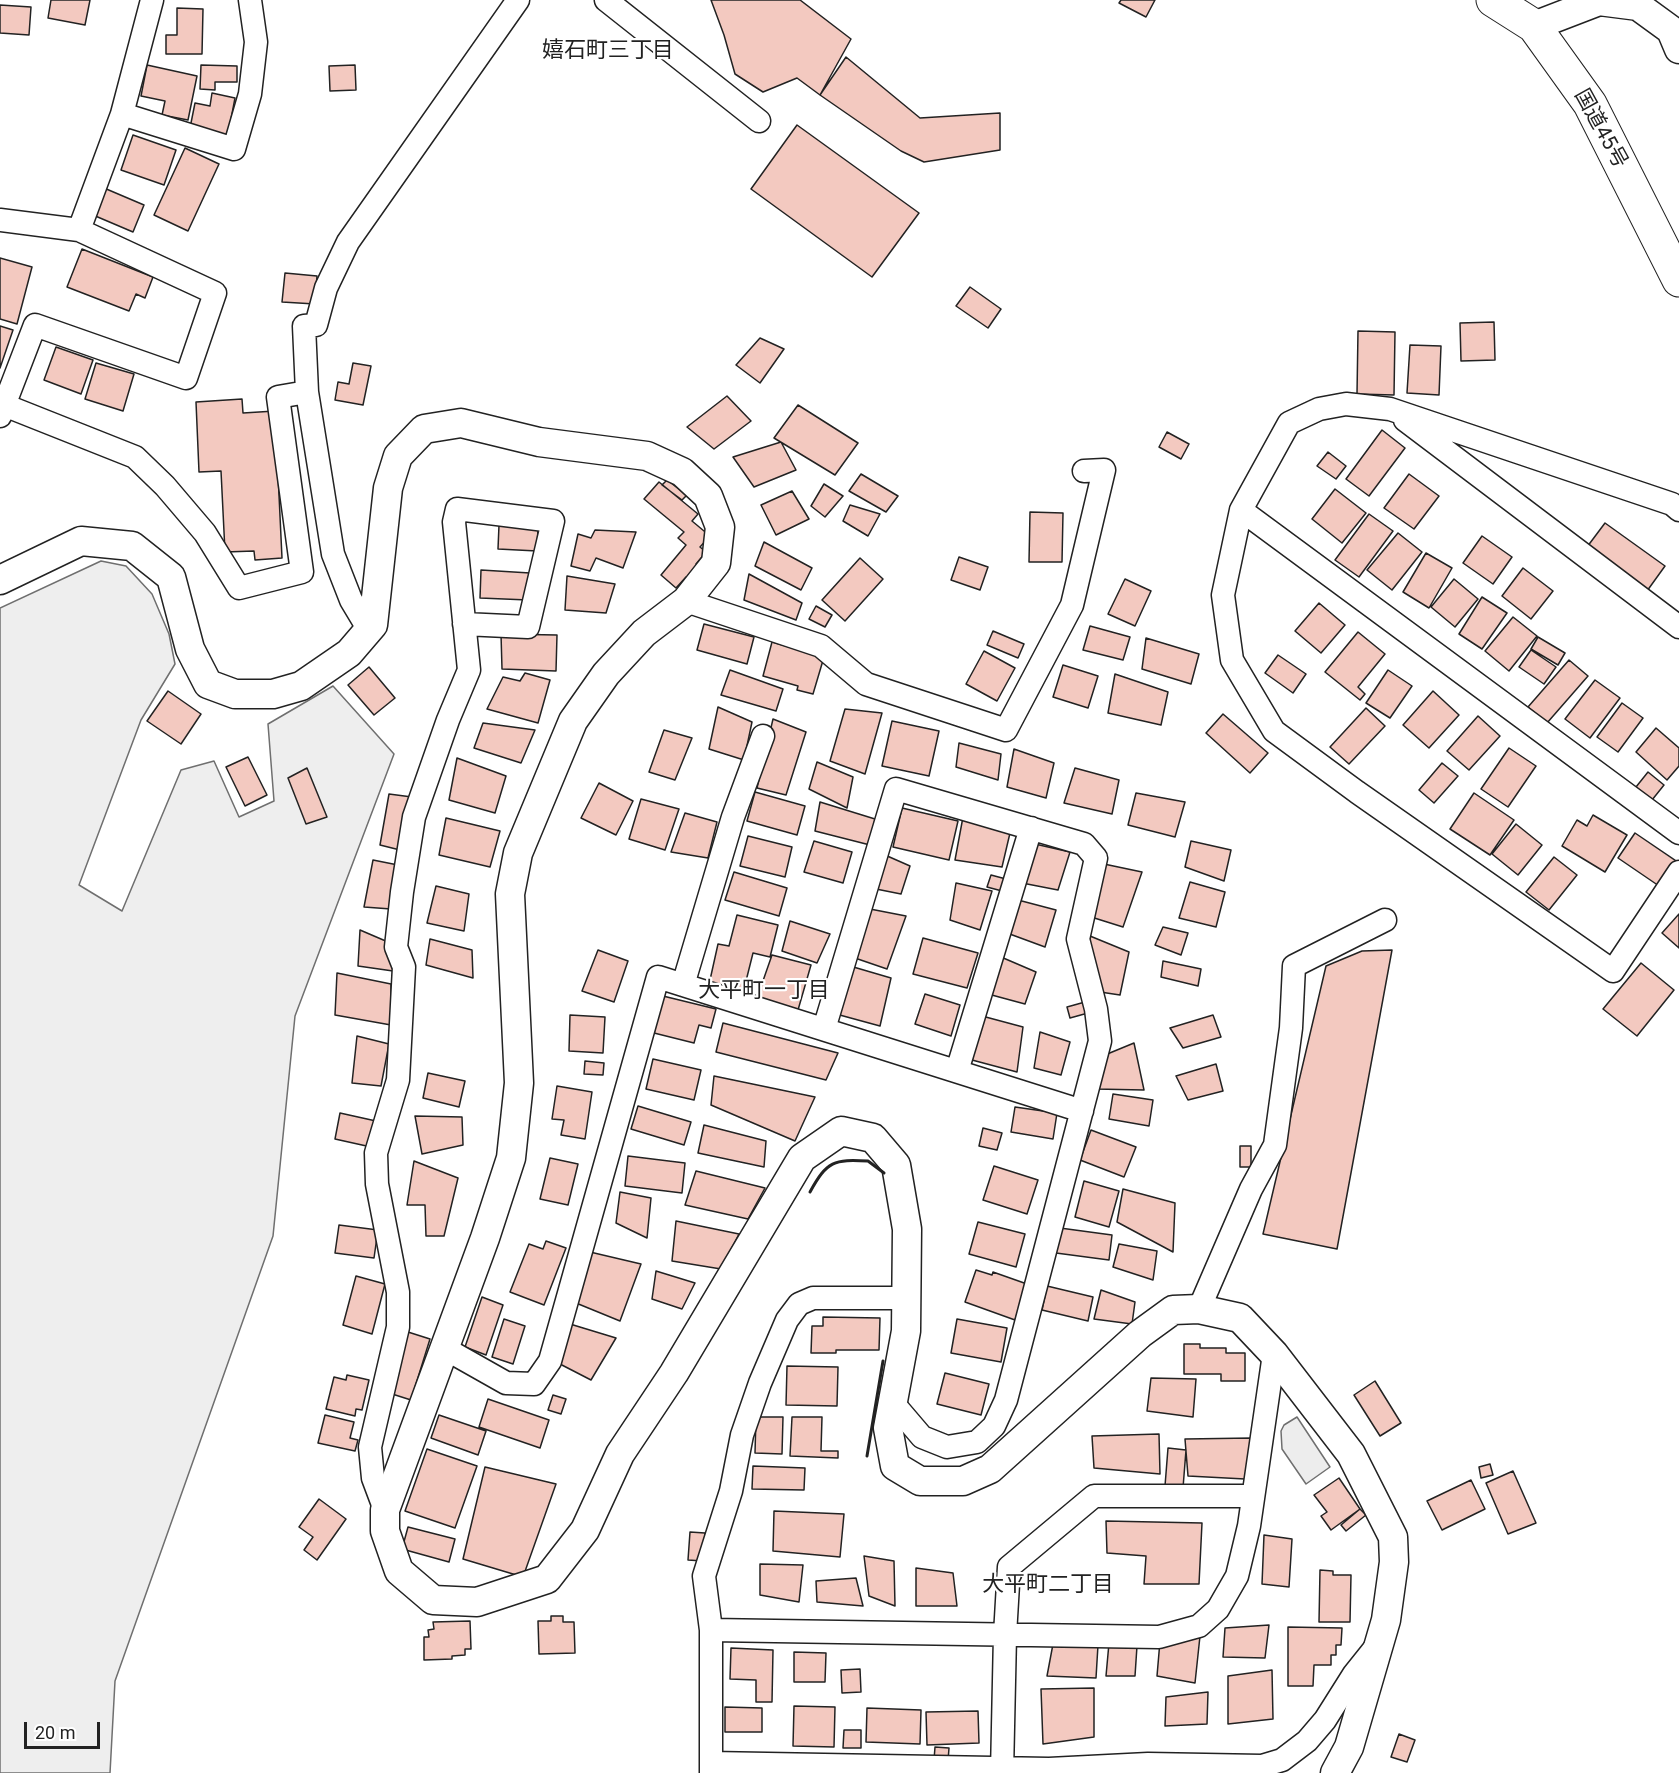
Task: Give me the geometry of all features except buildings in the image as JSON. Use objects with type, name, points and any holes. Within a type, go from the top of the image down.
[{"type":"highway","name":"国道45号","points":[[1492,0],[1534,26],[1590,104],[1679,280]]},
{"type":"street","points":[[79,230],[122,114],[152,0]]},
{"type":"street","points":[[122,114],[234,149],[250,94],[256,42],[250,0]]},
{"type":"street","points":[[369,630],[351,600],[333,554],[307,392],[304,326],[316,325],[326,288],[348,242],[518,0]]},
{"type":"street","points":[[606,0],[759,121]]},
{"type":"street","points":[[1534,26],[1599,2],[1638,6],[1671,30],[1679,49]]},
{"type":"street","points":[[0,220],[79,230],[215,293],[186,378],[35,325],[2,411],[135,458],[165,486],[206,532],[239,588],[302,572],[278,397],[307,392]]},
{"type":"street","points":[[1679,510],[1672,504],[1390,409],[1346,404],[1319,409],[1289,423],[1241,510],[1223,595],[1232,660],[1274,731],[1357,792],[1613,971],[1679,872]]},
{"type":"street","points":[[1390,409],[1679,627]]},
{"type":"street","points":[[0,580],[81,541],[132,546],[171,577],[190,649],[208,684],[235,694],[273,694],[301,686],[349,653],[373,625],[388,488],[398,456],[424,429],[461,423],[539,442],[647,456],[682,472],[708,496],[720,527],[716,563],[686,601],[644,633],[606,674],[573,721],[518,853],[510,894],[519,1083],[511,1158],[486,1238],[385,1510],[385,1531],[399,1571],[433,1600],[477,1602],[547,1579],[585,1530],[620,1454],[674,1373],[802,1158],[841,1131],[873,1138],[896,1165],[907,1229],[906,1331],[888,1428],[895,1466],[920,1481],[963,1481],[990,1469],[1140,1334],[1173,1310],[1199,1309],[1240,1318],[1274,1354],[1351,1454],[1393,1536],[1394,1562],[1386,1620],[1349,1747],[1335,1773]]},
{"type":"street","points":[[686,601],[821,646],[866,684],[1006,730],[1072,605],[1104,470],[1084,471]]},
{"type":"street","points":[[385,1510],[373,1478],[370,1447],[399,1327],[398,1292],[377,1184],[376,1153],[398,1080],[404,967],[396,947],[414,817],[448,720],[469,670],[464,624],[454,522],[458,509],[553,521],[528,627],[464,624]]},
{"type":"street","points":[[1241,510],[1679,833]]},
{"type":"street","points":[[684,985],[733,817],[763,736]]},
{"type":"street","points":[[824,1029],[896,789],[1084,844],[1096,858],[1078,939],[1096,1009],[1100,1041],[1006,1400],[994,1426],[977,1442],[947,1447],[922,1437],[893,1403]]},
{"type":"street","points":[[957,1071],[1031,828]]},
{"type":"street","points":[[1199,1309],[1251,1189],[1275,1145],[1291,1028],[1294,966],[1385,920]]},
{"type":"street","points":[[444,1348],[506,1383],[534,1384],[550,1361],[658,977],[1083,1111]]},
{"type":"street","points":[[906,1298],[813,1298],[799,1304],[787,1320],[760,1383],[742,1435],[731,1491],[704,1576],[711,1630],[711,1768],[1002,1770],[1148,1764],[1262,1766],[1282,1760],[1307,1741],[1325,1720],[1354,1674],[1380,1641]]},
{"type":"street","points":[[711,1630],[1159,1637],[1199,1626],[1218,1609],[1237,1576],[1254,1496],[1274,1354]]},
{"type":"street","points":[[1002,1770],[1009,1567],[1094,1496],[1254,1496]]},
{"type":"shaded area","points":[[101,561],[126,566],[152,594],[169,634],[175,664],[141,720],[79,885],[122,911],[181,770],[214,761],[239,817],[274,801],[268,724],[333,686],[394,754],[295,1016],[273,1236],[115,1681],[110,1773],[0,1773],[0,608]]},
{"type":"shaded area","points":[[1297,1417],[1330,1467],[1306,1484],[1282,1449],[1281,1431],[1284,1425]]},
{"type":"wall","points":[[810,1192],[821,1174],[839,1162],[868,1161],[884,1173]]},
{"type":"wall","points":[[867,1456],[883,1361]]},
{"type":"district","name":"嬉石町三丁目","points":[[608,51]]},
{"type":"district","name":"大平町一丁目","points":[[764,991]]},
{"type":"district","name":"大平町二丁目","points":[[1048,1585]]}]
